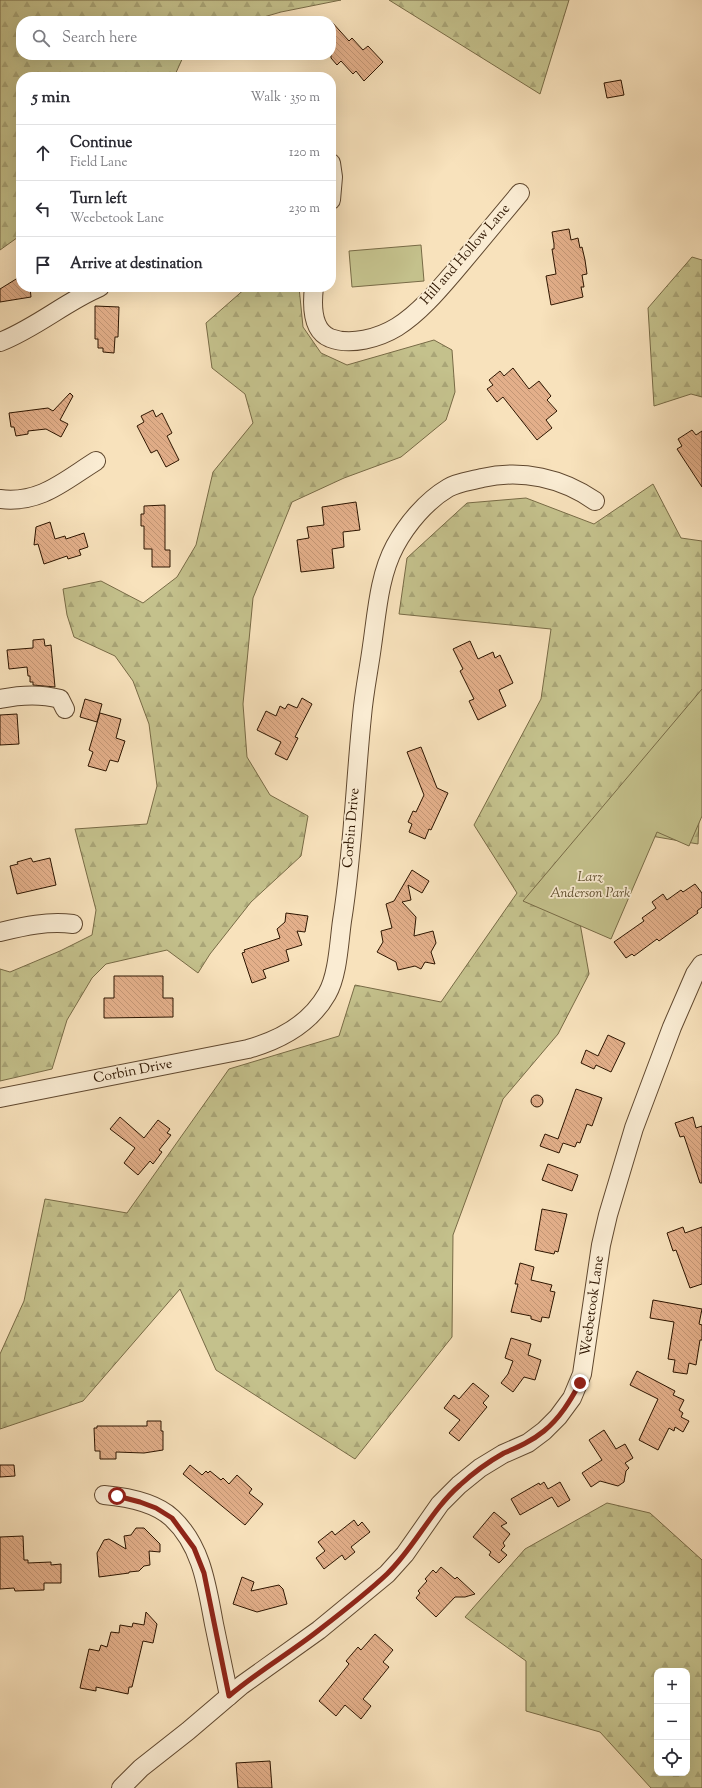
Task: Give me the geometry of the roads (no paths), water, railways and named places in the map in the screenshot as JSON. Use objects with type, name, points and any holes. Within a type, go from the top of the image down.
[{"type":"street","name":"Hill and Hollow Lane","points":[[314,292],[312,310],[322,333],[336,340],[349,341],[380,335],[398,326],[432,298],[520,193]]},
{"type":"street","points":[[0,342],[40,323],[61,307],[90,292]]},
{"type":"street","points":[[0,499],[11,500],[32,497],[48,492],[96,461]]},
{"type":"street","name":"Corbin Drive","points":[[0,1098],[267,1044],[286,1035],[302,1023],[316,1009],[328,993],[334,971],[346,894],[362,714],[382,583],[395,546],[409,524],[427,504],[448,488],[486,477],[512,475],[551,478],[580,491],[595,500]]},
{"type":"street","points":[[0,698],[13,696],[52,697],[60,699],[65,709]]},
{"type":"street","points":[[0,932],[37,923],[55,922],[73,924]]},
{"type":"street","name":"Weebetook Lane","points":[[121,1788],[141,1768],[229,1696],[262,1670],[319,1630],[387,1574],[405,1554],[440,1504],[459,1485],[480,1468],[503,1454],[528,1443],[544,1431],[558,1417],[572,1398],[580,1383],[585,1363],[594,1285],[606,1222],[631,1135],[672,1027],[695,974],[702,964]]},
{"type":"street","points":[[104,1496],[117,1496],[156,1508],[172,1518],[190,1542],[204,1573],[229,1696]]},
{"type":"park label","name":"Larz Anderson Park","points":[[590,886]]}]
